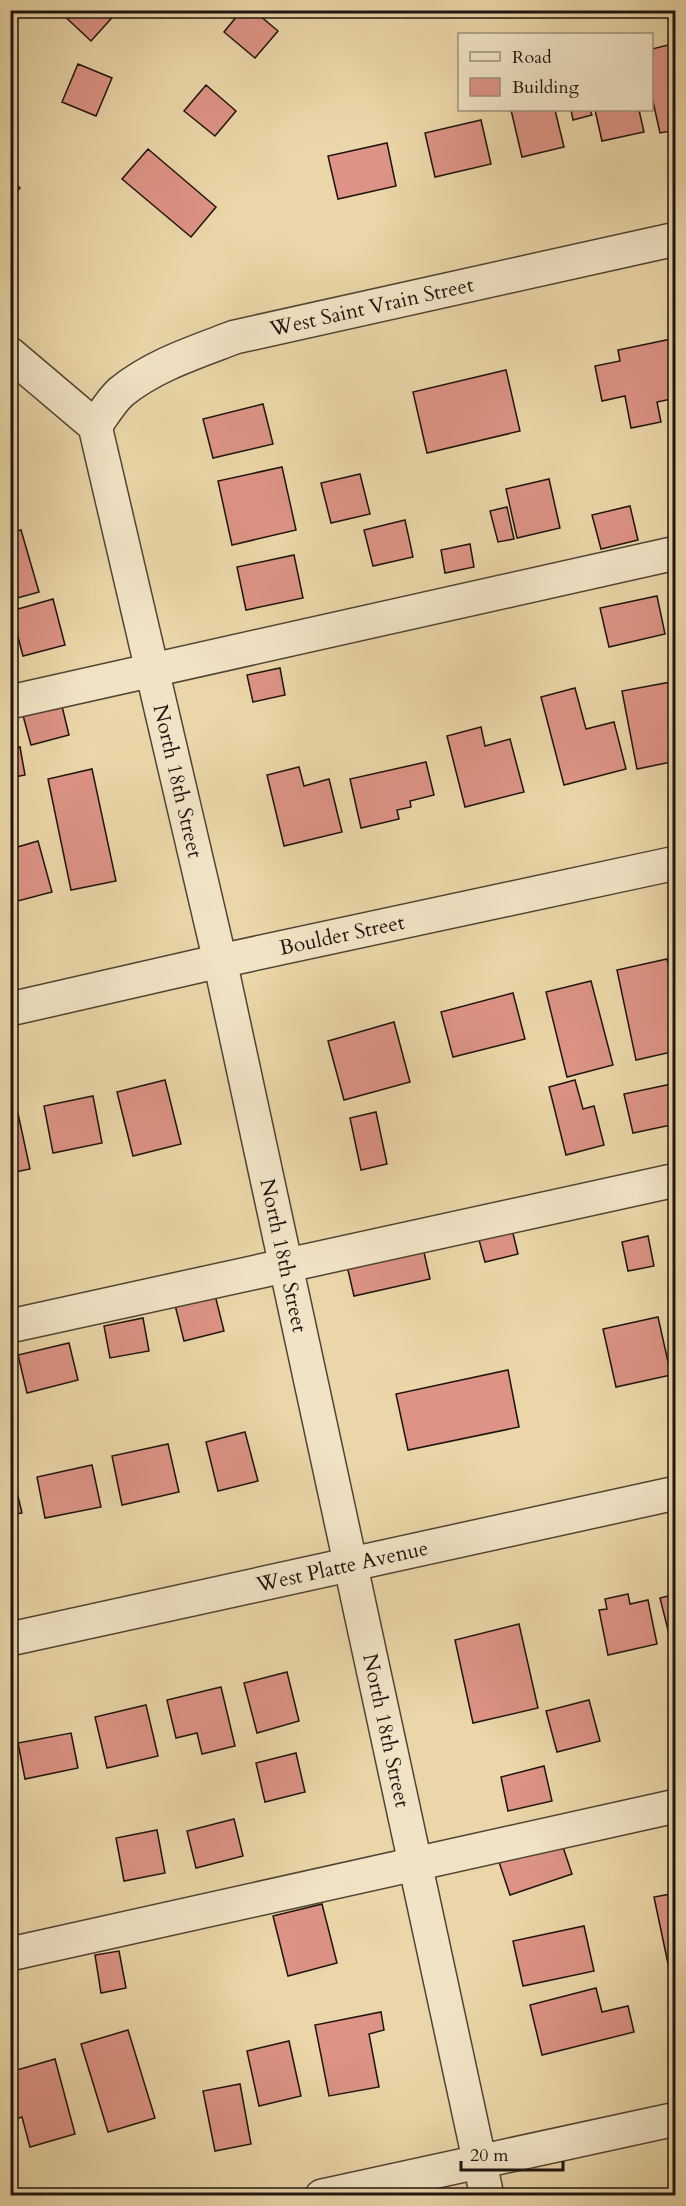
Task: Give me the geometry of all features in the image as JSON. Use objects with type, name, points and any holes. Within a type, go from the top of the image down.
[{"type":"street","name":"West Saint Vrain Street","points":[[95,426],[120,394],[151,372],[189,354],[235,338],[675,239]]},
{"type":"street","points":[[10,354],[95,426]]},
{"type":"street","name":"North 18th Street","points":[[95,426],[220,961],[487,2196]]},
{"type":"street","points":[[10,702],[675,554]]},
{"type":"street","name":"Boulder Street","points":[[10,1009],[220,961],[675,864]]},
{"type":"street","points":[[10,1326],[675,1180]]},
{"type":"street","name":"West Platte Avenue","points":[[10,1639],[675,1493]]},
{"type":"street","points":[[10,1954],[675,1806]]},
{"type":"street","points":[[322,2196],[675,2119]]},
{"type":"building","points":[[58,10],[119,10],[91,41]]},
{"type":"building","points":[[242,10],[253,10],[278,31],[255,58],[224,32]]},
{"type":"building","points":[[676,43],[676,130],[660,133],[653,102],[653,49]]},
{"type":"building","points":[[78,64],[112,78],[96,116],[62,102]]},
{"type":"building","points":[[206,85],[236,111],[215,136],[184,111]]},
{"type":"building","points":[[511,111],[555,111],[564,147],[522,157]]},
{"type":"building","points":[[571,111],[590,111],[592,115],[573,120]]},
{"type":"building","points":[[595,111],[639,111],[644,132],[602,141]]},
{"type":"building","points":[[481,120],[491,164],[435,177],[425,133]]},
{"type":"building","points":[[387,143],[396,186],[338,199],[328,156]]},
{"type":"building","points":[[148,149],[216,207],[191,237],[122,179]]},
{"type":"building","points":[[10,179],[20,188],[10,199]]},
{"type":"building","points":[[676,338],[676,398],[657,402],[661,422],[631,428],[625,396],[602,401],[595,366],[620,361],[618,350]]},
{"type":"building","points":[[506,370],[520,431],[427,453],[413,392]]},
{"type":"building","points":[[263,404],[273,444],[213,458],[203,419]]},
{"type":"building","points":[[282,467],[296,530],[232,545],[218,481]]},
{"type":"building","points":[[360,474],[370,514],[331,523],[321,483]]},
{"type":"building","points":[[549,479],[560,528],[517,538],[506,489]]},
{"type":"building","points":[[630,506],[638,540],[601,549],[592,515]]},
{"type":"building","points":[[507,507],[514,539],[498,542],[490,511]]},
{"type":"building","points":[[405,520],[413,557],[373,566],[364,530]]},
{"type":"building","points":[[21,530],[39,592],[10,600],[10,533]]},
{"type":"building","points":[[470,544],[474,567],[445,573],[441,550]]},
{"type":"building","points":[[294,555],[303,598],[246,610],[237,567]]},
{"type":"building","points":[[657,596],[665,634],[609,647],[600,608]]},
{"type":"building","points":[[53,599],[65,645],[23,656],[11,611]]},
{"type":"building","points":[[280,668],[285,695],[253,702],[247,675]]},
{"type":"building","points":[[676,681],[676,761],[637,769],[622,691]]},
{"type":"building","points":[[575,688],[586,729],[614,722],[626,769],[564,785],[541,697]]},
{"type":"building","points":[[60,698],[69,735],[31,745],[21,708]]},
{"type":"building","points":[[481,727],[485,746],[510,739],[524,792],[465,807],[447,736]]},
{"type":"building","points":[[20,747],[25,775],[10,778],[10,749]]},
{"type":"building","points":[[426,762],[434,795],[410,801],[411,807],[397,810],[399,819],[361,828],[350,779]]},
{"type":"building","points":[[299,767],[304,786],[329,779],[342,832],[284,846],[267,775]]},
{"type":"building","points":[[92,769],[116,881],[71,890],[48,779]]},
{"type":"building","points":[[10,833],[14,848],[38,841],[52,892],[10,903]]},
{"type":"building","points":[[667,959],[676,1000],[676,1051],[636,1060],[617,970]]},
{"type":"building","points":[[591,981],[613,1065],[567,1077],[546,992]]},
{"type":"building","points":[[513,993],[525,1039],[453,1057],[441,1012]]},
{"type":"building","points":[[394,1022],[410,1082],[344,1100],[328,1041]]},
{"type":"building","points":[[165,1080],[181,1144],[133,1156],[117,1092]]},
{"type":"building","points":[[575,1080],[583,1109],[594,1106],[604,1145],[566,1155],[549,1087]]},
{"type":"building","points":[[676,1083],[676,1124],[633,1133],[624,1094]]},
{"type":"building","points":[[93,1096],[102,1143],[53,1153],[44,1106]]},
{"type":"building","points":[[17,1109],[30,1169],[10,1173],[10,1110]]},
{"type":"building","points":[[376,1112],[387,1164],[361,1170],[350,1118]]},
{"type":"building","points":[[510,1221],[518,1254],[485,1262],[476,1229]]},
{"type":"building","points":[[648,1236],[654,1266],[628,1271],[622,1242]]},
{"type":"building","points":[[421,1239],[430,1279],[354,1296],[345,1257]]},
{"type":"building","points":[[676,1281],[676,1314],[674,1314],[669,1282]]},
{"type":"building","points":[[214,1291],[224,1331],[184,1341],[174,1301]]},
{"type":"building","points":[[658,1317],[671,1375],[616,1387],[603,1329]]},
{"type":"building","points":[[143,1318],[149,1351],[110,1358],[104,1326]]},
{"type":"building","points":[[69,1343],[78,1380],[27,1393],[18,1355]]},
{"type":"building","points":[[508,1370],[519,1427],[408,1450],[396,1394]]},
{"type":"building","points":[[245,1432],[258,1481],[218,1491],[206,1442]]},
{"type":"building","points":[[168,1444],[179,1492],[122,1505],[112,1456]]},
{"type":"building","points":[[92,1465],[101,1507],[45,1518],[37,1477]]},
{"type":"building","points":[[10,1472],[12,1472],[22,1513],[10,1515]]},
{"type":"building","points":[[628,1594],[630,1604],[648,1600],[657,1644],[608,1655],[599,1610],[607,1609],[605,1599]]},
{"type":"building","points":[[676,1594],[676,1658],[675,1658],[660,1598]]},
{"type":"building","points":[[519,1624],[538,1708],[473,1723],[455,1640]]},
{"type":"building","points":[[287,1672],[299,1721],[257,1733],[244,1683]]},
{"type":"building","points":[[221,1687],[235,1746],[202,1754],[197,1733],[176,1738],[167,1700]]},
{"type":"building","points":[[589,1700],[600,1741],[557,1752],[546,1711]]},
{"type":"building","points":[[146,1705],[158,1756],[107,1768],[95,1717]]},
{"type":"building","points":[[71,1733],[78,1768],[25,1779],[18,1743]]},
{"type":"building","points":[[296,1753],[305,1792],[265,1802],[256,1763]]},
{"type":"building","points":[[544,1766],[552,1801],[508,1811],[501,1777]]},
{"type":"building","points":[[234,1819],[243,1856],[196,1868],[187,1831]]},
{"type":"building","points":[[157,1830],[165,1873],[124,1881],[116,1838]]},
{"type":"building","points":[[559,1835],[572,1874],[510,1895],[497,1856]]},
{"type":"building","points":[[676,1893],[676,1997],[675,1997],[654,1897]]},
{"type":"building","points":[[322,1904],[337,1963],[288,1976],[273,1916]]},
{"type":"building","points":[[584,1926],[594,1971],[523,1986],[513,1941]]},
{"type":"building","points":[[119,1951],[126,1988],[101,1993],[95,1955]]},
{"type":"building","points":[[596,1988],[602,2012],[628,2006],[634,2032],[542,2055],[530,2005]]},
{"type":"building","points":[[381,2012],[384,2030],[369,2034],[379,2087],[329,2096],[315,2025]]},
{"type":"building","points":[[128,2030],[155,2118],[108,2132],[81,2044]]},
{"type":"building","points":[[289,2041],[301,2096],[259,2106],[247,2051]]},
{"type":"building","points":[[55,2059],[75,2134],[30,2147],[22,2117],[10,2121],[10,2072]]},
{"type":"building","points":[[240,2084],[251,2144],[215,2151],[203,2091]]}]
